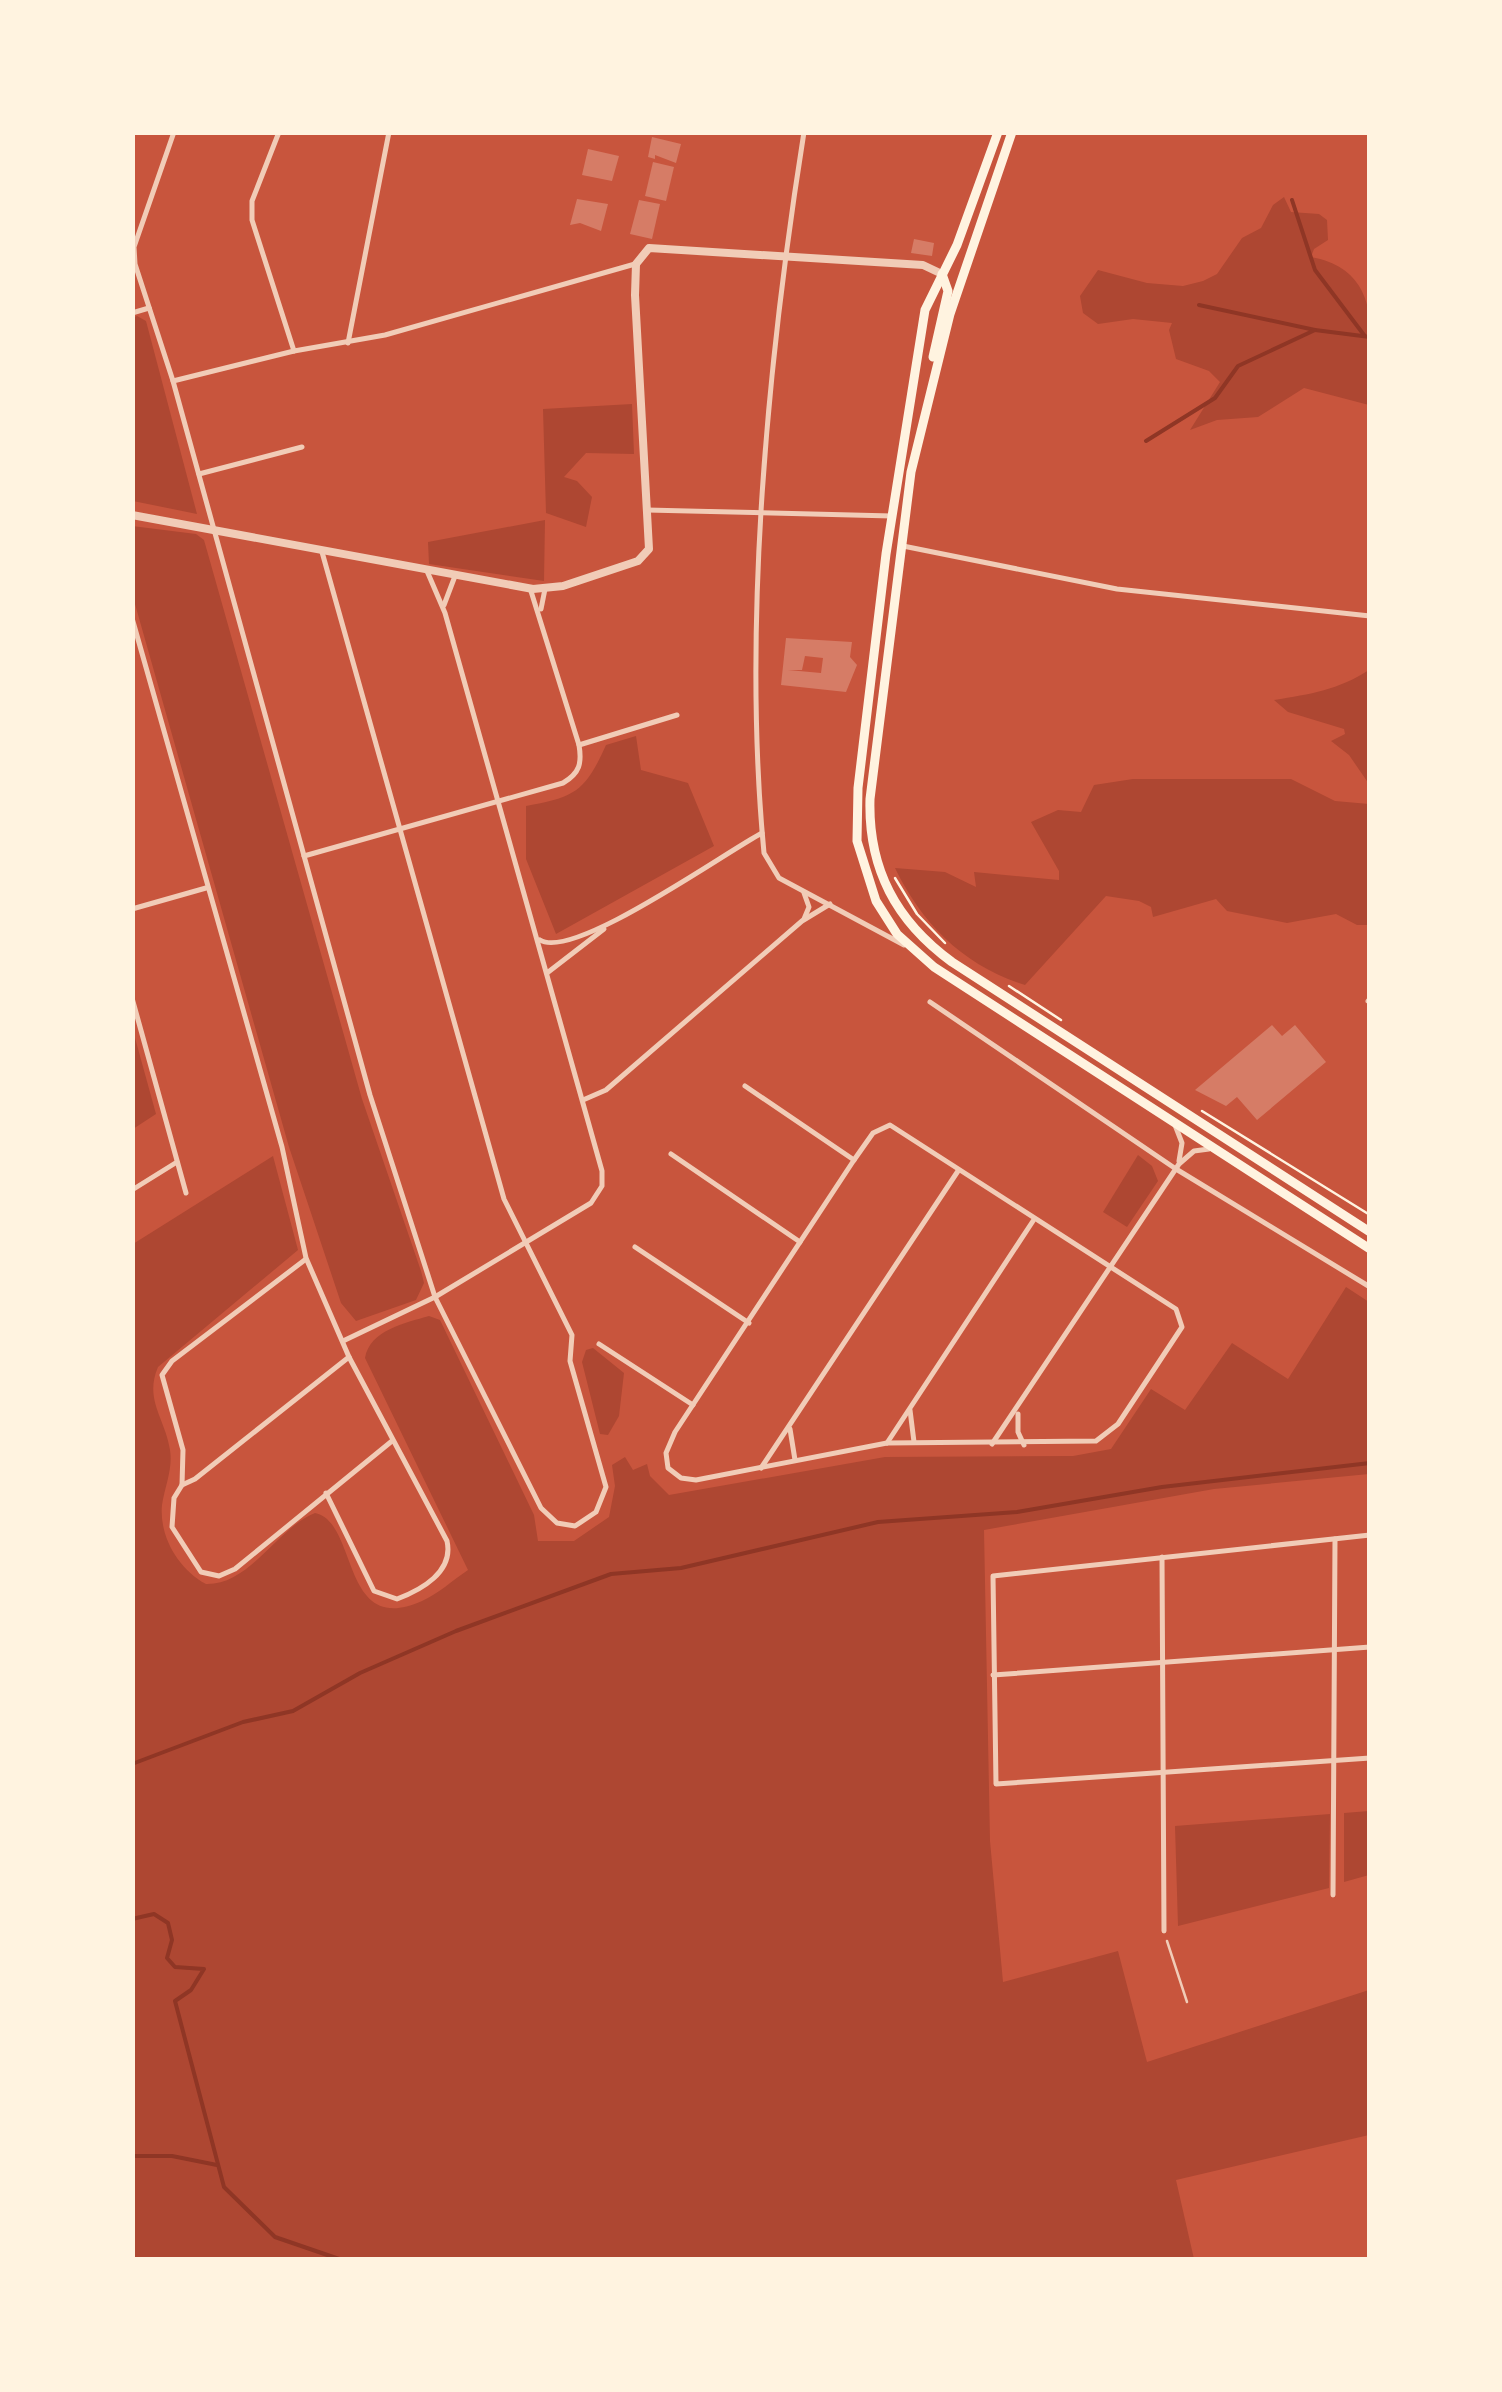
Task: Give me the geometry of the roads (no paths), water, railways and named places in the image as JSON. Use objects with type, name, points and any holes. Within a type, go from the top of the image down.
[{"type":"main road","points":[[998,132],[957,246],[926,310],[867,694],[856,820],[861,858],[876,901],[915,952],[1370,1249]]},
{"type":"main road","points":[[932,374],[1012,132]]},
{"type":"main road","points":[[942,274],[948,291],[900,546],[870,812],[880,874],[900,913],[931,946],[1370,1232]]},
{"type":"street","points":[[174,132],[134,247],[370,1094],[435,1297],[546,1516],[575,1526],[596,1512],[606,1488],[570,1361],[568,1322],[504,1199],[322,552]]},
{"type":"street","points":[[279,132],[252,201],[252,220],[294,351]]},
{"type":"street","points":[[348,343],[389,132]]},
{"type":"street","points":[[804,132],[786,256],[763,510],[757,627],[762,834],[772,872],[915,952]]},
{"type":"street","points":[[174,381],[294,351],[348,343],[636,264],[649,248],[923,266],[942,274]]},
{"type":"street","points":[[132,515],[530,588],[545,589],[645,556],[649,549],[648,510],[636,264]]},
{"type":"street","points":[[132,313],[149,308]]},
{"type":"street","points":[[199,474],[302,448]]},
{"type":"street","points":[[648,510],[892,516]]},
{"type":"street","points":[[900,546],[1118,589],[1370,616]]},
{"type":"street","points":[[343,1341],[435,1297],[592,1203],[599,1193],[602,1172],[538,938],[428,571]]},
{"type":"street","points":[[444,614],[455,576]]},
{"type":"street","points":[[304,856],[570,778],[580,768],[579,745],[530,588]]},
{"type":"street","points":[[540,612],[545,589]]},
{"type":"street","points":[[132,618],[282,1146],[306,1258],[349,1357],[449,1548],[435,1578],[417,1592],[385,1598],[366,1579],[326,1493]]},
{"type":"street","points":[[579,745],[677,715]]},
{"type":"street","points":[[538,938],[544,944],[562,944],[612,922],[762,834]]},
{"type":"street","points":[[132,909],[206,888]]},
{"type":"street","points":[[802,890],[809,907],[802,922]]},
{"type":"street","points":[[583,1100],[606,1090],[802,922],[830,904]]},
{"type":"street","points":[[548,973],[612,922]]},
{"type":"street","points":[[132,998],[186,1193]]},
{"type":"street","points":[[930,1002],[1177,1166],[1370,1287]]},
{"type":"street","points":[[745,1086],[854,1160]]},
{"type":"street","points":[[890,1124],[1033,1221],[1176,1309],[1182,1327],[1108,1436],[1096,1441],[1024,1445],[887,1443],[696,1480],[680,1478],[668,1468],[666,1453],[693,1406],[854,1160],[882,1126],[890,1124]]},
{"type":"street","points":[[1175,1125],[1182,1143],[1177,1166]]},
{"type":"street","points":[[992,1444],[1177,1166],[1194,1150],[1212,1149]]},
{"type":"street","points":[[671,1154],[800,1242]]},
{"type":"street","points":[[132,1190],[178,1161]]},
{"type":"street","points":[[761,1468],[958,1171]]},
{"type":"street","points":[[887,1443],[1033,1221]]},
{"type":"street","points":[[635,1247],[749,1323]]},
{"type":"street","points":[[306,1258],[166,1367],[161,1383],[183,1450],[182,1484],[174,1498],[172,1528],[201,1572],[219,1576],[235,1568],[392,1441]]},
{"type":"street","points":[[599,1344],[693,1406]]},
{"type":"street","points":[[182,1484],[196,1480],[349,1357]]},
{"type":"street","points":[[1020,1406],[1018,1432],[1024,1445]]},
{"type":"street","points":[[910,1407],[914,1442]]},
{"type":"street","points":[[792,1421],[790,1444],[795,1460]]},
{"type":"street","points":[[1370,1535],[993,1576],[996,1784],[1370,1758]]},
{"type":"street","points":[[1333,1895],[1336,1539]]},
{"type":"street","points":[[1162,1557],[1164,1931]]},
{"type":"street","points":[[993,1675],[1370,1648]]},
{"type":"lane","points":[[1167,1941],[1187,2002]]},
{"type":"waterway","points":[[1292,200],[1315,270],[1364,335]]},
{"type":"waterway","points":[[1199,305],[1315,330],[1370,337]]},
{"type":"waterway","points":[[1146,441],[1215,398],[1238,366],[1315,330]]},
{"type":"waterway","points":[[132,1764],[243,1722],[293,1711],[360,1673],[456,1631],[611,1574],[681,1568],[878,1522],[1017,1512],[1162,1487],[1370,1463]]},
{"type":"waterway","points":[[132,1919],[154,1914],[168,1923],[172,1940],[167,1958],[175,1967],[204,1969],[191,1990],[175,2001],[224,2187],[275,2237],[342,2260]]},
{"type":"waterway","points":[[132,2156],[172,2156],[217,2165]]}]
